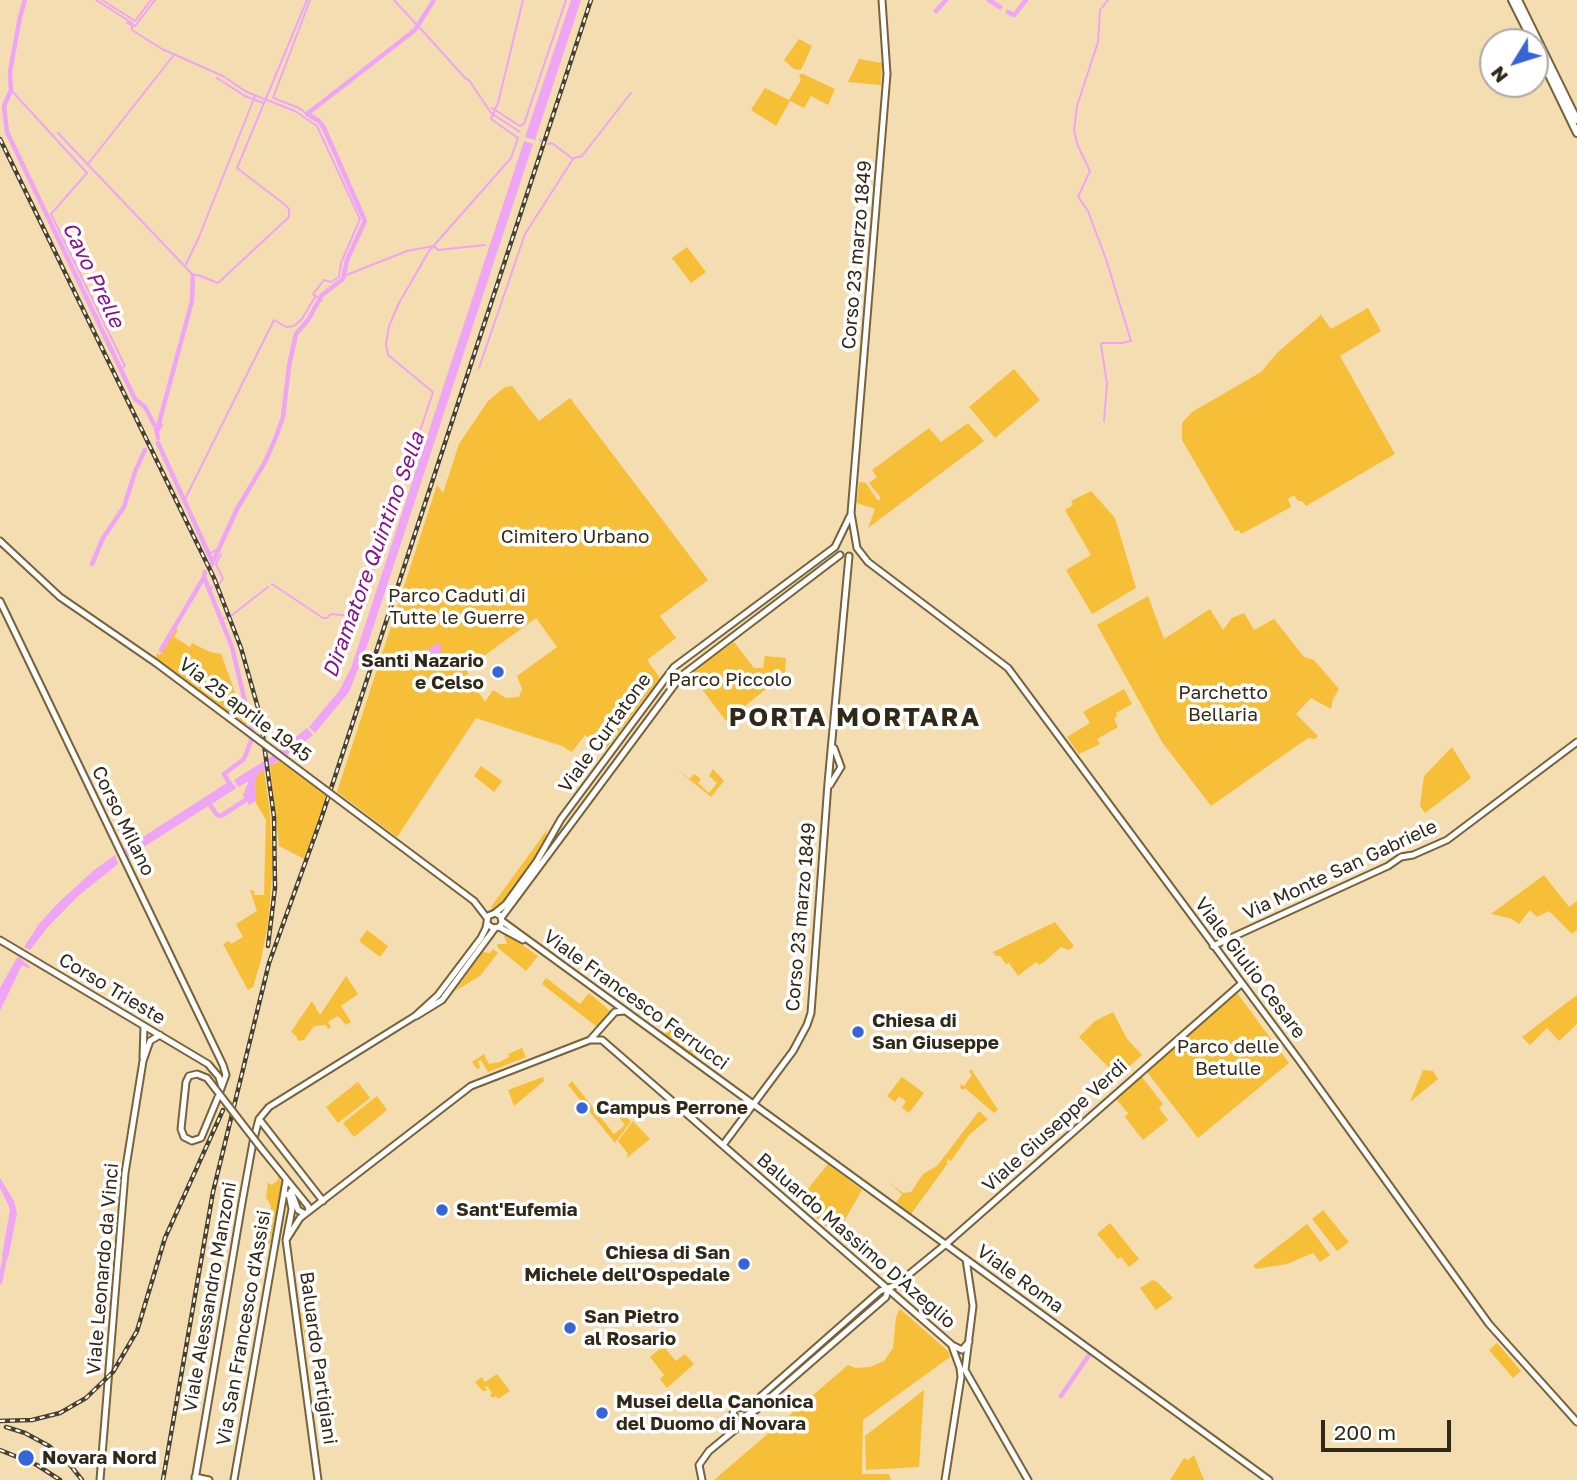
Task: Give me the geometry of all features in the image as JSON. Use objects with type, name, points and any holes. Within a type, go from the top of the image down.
[{"type":"highway","points":[[1512,0],[1526,28]]},
{"type":"highway","points":[[1518,0],[1577,120]]},
{"type":"highway","points":[[1549,75],[1577,133]]},
{"type":"street","name":"Corso 23 marzo 1849","points":[[853,538],[851,513],[887,74],[883,0]]},
{"type":"street","name":"Corso 23 marzo 1849","points":[[842,536],[851,513]]},
{"type":"street","points":[[842,536],[853,538],[857,548],[847,556],[835,547],[842,536]]},
{"type":"street","name":"Via 25 aprile 1945","points":[[0,541],[60,597],[156,663],[474,901],[490,917]]},
{"type":"street","name":"Viale Curtatone","points":[[415,1016],[438,995],[481,938],[490,917],[506,904],[537,861],[561,819],[674,667],[835,547]]},
{"type":"street","name":"Viale Giulio Cesare","points":[[857,548],[868,562],[1008,668],[1489,1324],[1577,1422]]},
{"type":"street","name":"Corso 23 marzo 1849","points":[[723,1145],[793,1051],[811,1013],[828,791],[833,764],[847,556]]},
{"type":"street","name":"Viale Curtatone","points":[[415,1016],[442,1000],[681,677],[847,556]]},
{"type":"street","name":"Viale Giulio Cesare","points":[[847,556],[868,562]]},
{"type":"street","name":"Corso Milano","points":[[0,601],[225,1070],[221,1086]]},
{"type":"street","name":"Via Monte San Gabriele","points":[[1213,946],[1388,866],[1401,857],[1413,855],[1447,840],[1577,742]]},
{"type":"street","points":[[833,764],[841,767],[838,772],[833,772],[833,764]]},
{"type":"street","name":"Corso 23 marzo 1849","points":[[828,791],[838,772]]},
{"type":"street","points":[[490,917],[499,924]]},
{"type":"street","points":[[490,917],[499,924]]},
{"type":"street","name":"Viale Francesco Ferrucci","points":[[499,924],[611,1003],[615,1012]]},
{"type":"street","name":"Viale Francesco Ferrucci","points":[[499,924],[752,1104]]},
{"type":"street","name":"Corso Trieste","points":[[0,940],[208,1064]]},
{"type":"street","name":"Viale Giuseppe Verdi","points":[[888,1289],[946,1244],[1241,984]]},
{"type":"street","points":[[291,1188],[298,1210],[303,1214],[323,1202],[471,1086],[590,1040],[615,1012],[624,1011]]},
{"type":"street","points":[[323,1202],[260,1119],[269,1107],[415,1016]]},
{"type":"street","name":"Viale Leonardo da Vinci","points":[[100,1480],[125,1173],[143,1060],[144,1026]]},
{"type":"street","points":[[598,1034],[602,1041]]},
{"type":"street","name":"Viale Leonardo da Vinci","points":[[143,1060],[151,1039],[159,1035]]},
{"type":"street","points":[[590,1040],[602,1041]]},
{"type":"street","name":"Baluardo Massimo D'Azeglio","points":[[602,1041],[952,1345],[962,1350],[969,1342]]},
{"type":"street","points":[[208,1064],[216,1065],[218,1055]]},
{"type":"street","points":[[208,1064],[219,1077],[221,1086],[218,1097],[201,1138],[192,1141],[184,1137],[181,1129],[186,1082],[189,1076],[197,1074],[207,1078],[261,1148],[291,1188],[309,1209]]},
{"type":"street","name":"Viale Roma","points":[[752,1104],[1269,1480]]},
{"type":"street","name":"Viale Alessandro Manzoni","points":[[195,1479],[253,1142],[260,1119]]},
{"type":"street","name":"Via San Francesco d'Assisi","points":[[233,1480],[286,1181]]},
{"type":"street","points":[[286,1240],[311,1204],[316,1201],[316,1193]]},
{"type":"street","name":"Baluardo Partigiani","points":[[284,1195],[289,1194],[292,1209],[286,1240],[318,1480]]},
{"type":"street","points":[[966,1259],[973,1307],[965,1370],[1028,1480]]},
{"type":"street","points":[[970,1279],[973,1271],[981,1270]]},
{"type":"street","points":[[888,1289],[886,1297],[756,1410],[742,1418],[733,1415],[734,1409],[752,1404],[880,1291],[888,1289]]},
{"type":"street","points":[[872,1299],[877,1304]]},
{"type":"street","points":[[945,1480],[961,1377],[952,1345]]},
{"type":"street","points":[[702,1480],[699,1465],[713,1447],[734,1430],[742,1418],[744,1408]]},
{"type":"street","points":[[195,1479],[209,1480]]},
{"type":"green space","points":[[799,39],[812,46],[801,70],[794,69],[784,60]]},
{"type":"green space","points":[[859,59],[882,63],[881,85],[848,82]]},
{"type":"green space","points":[[799,74],[835,89],[828,105],[811,96],[804,108],[790,101],[776,126],[751,110],[765,88],[789,100],[801,80]]},
{"type":"green space","points":[[687,247],[706,272],[691,283],[672,258]]},
{"type":"green space","points":[[1368,308],[1381,331],[1340,356],[1395,454],[1306,506],[1294,495],[1288,499],[1291,507],[1241,534],[1239,530],[1235,531],[1182,440],[1182,423],[1192,412],[1261,372],[1277,353],[1321,315],[1331,329]]},
{"type":"green space","points":[[1014,369],[1040,400],[995,438],[969,407]]},
{"type":"green space","points":[[512,386],[539,421],[570,398],[708,580],[660,616],[676,638],[647,660],[660,678],[605,750],[585,735],[572,752],[562,746],[476,718],[397,837],[337,792],[437,485],[443,493],[459,444],[488,401],[505,387]],"holes":[[[536,618],[557,647],[517,676],[522,689],[519,697],[506,698],[493,690],[485,702],[466,669]]]},
{"type":"green space","points":[[968,423],[984,441],[868,528],[875,509],[857,503],[859,482],[866,483],[878,501],[881,498],[869,483],[877,477],[872,470],[929,428],[941,442]]},
{"type":"green space","points":[[1091,491],[1115,518],[1136,588],[1092,614],[1066,570],[1091,555],[1065,510],[1073,505],[1071,501]]},
{"type":"green space","name":"Parchetto Bellaria","points":[[1148,596],[1164,639],[1210,609],[1223,630],[1232,618],[1244,613],[1254,630],[1274,619],[1304,657],[1314,660],[1339,689],[1331,709],[1311,698],[1296,714],[1318,736],[1315,739],[1308,738],[1211,806],[1162,742],[1097,625]]},
{"type":"green space","points":[[176,629],[178,630],[174,637],[190,647],[192,643],[221,654],[247,726],[156,659],[157,653],[160,655]]},
{"type":"green space","name":"Parco Piccolo","points":[[734,642],[754,668],[763,668],[765,656],[786,658],[785,674],[726,721],[692,676],[695,670]]},
{"type":"green space","points":[[1124,689],[1132,704],[1116,713],[1114,719],[1118,727],[1097,739],[1100,744],[1079,754],[1067,737],[1090,723],[1083,712]]},
{"type":"green space","points":[[1452,747],[1471,778],[1425,813],[1420,806],[1424,776]]},
{"type":"green space","points":[[279,761],[327,796],[306,860],[279,846],[270,766]]},
{"type":"green space","points":[[481,766],[502,781],[494,792],[474,776]]},
{"type":"green space","points":[[675,768],[690,779],[694,774],[701,779],[698,783],[709,793],[717,783],[709,776],[713,769],[724,781],[711,797]]},
{"type":"green space","points":[[264,770],[273,865],[268,924],[261,960],[253,987],[248,990],[223,944],[229,941],[231,944],[243,937],[236,924],[257,911],[250,890],[254,891],[254,895],[264,895],[266,820],[256,803],[255,782],[258,774]]},
{"type":"green space","points":[[547,830],[534,860],[502,905],[492,910],[491,907]]},
{"type":"green space","points":[[1544,875],[1569,907],[1577,901],[1577,930],[1572,934],[1549,911],[1537,917],[1530,910],[1519,924],[1512,919],[1491,914]]},
{"type":"green space","points":[[1055,922],[1074,946],[1069,950],[1061,947],[1044,962],[1039,965],[1036,962],[1018,976],[1009,963],[1006,964],[993,952]]},
{"type":"green space","points":[[367,930],[388,946],[380,957],[359,941]]},
{"type":"green space","points":[[506,934],[538,956],[526,971],[498,948],[497,944],[507,944],[504,936]]},
{"type":"green space","points":[[493,949],[498,953],[480,976],[455,991],[483,952],[490,953]]},
{"type":"green space","points":[[346,976],[358,994],[341,1006],[351,1022],[346,1025],[338,1016],[328,1022],[331,1027],[328,1029],[326,1025],[314,1026],[304,1040],[298,1041],[291,1032],[312,1001],[320,1015]]},
{"type":"green space","points":[[546,978],[580,1004],[589,993],[610,1011],[597,1027],[542,984]]},
{"type":"green space","name":"Parco delle Betulle","points":[[1237,993],[1289,1063],[1198,1138],[1147,1072]]},
{"type":"green space","points":[[1577,995],[1577,1024],[1559,1041],[1547,1028],[1530,1045],[1522,1037]]},
{"type":"green space","points":[[1113,1012],[1127,1039],[1142,1055],[1118,1077],[1079,1037],[1095,1021]]},
{"type":"green space","points":[[670,1019],[681,1027],[679,1030],[685,1034],[679,1042],[686,1042],[700,1053],[696,1058],[661,1032]]},
{"type":"green space","points":[[522,1048],[526,1057],[488,1072],[481,1060],[478,1061],[480,1068],[477,1069],[472,1062],[484,1054],[489,1064],[500,1062],[509,1057],[508,1054]]},
{"type":"green space","points":[[971,1069],[998,1110],[994,1113],[965,1088],[960,1088],[972,1075],[969,1072]]},
{"type":"green space","points":[[1423,1070],[1433,1071],[1438,1079],[1410,1102]]},
{"type":"green space","points":[[543,1077],[544,1081],[514,1106],[508,1090]]},
{"type":"green space","points":[[902,1077],[924,1093],[909,1113],[902,1108],[906,1101],[899,1096],[895,1102],[887,1096]]},
{"type":"green space","points":[[1142,1077],[1163,1104],[1159,1108],[1168,1120],[1143,1140],[1125,1117],[1128,1113],[1116,1099]]},
{"type":"green space","points":[[572,1081],[614,1134],[625,1125],[618,1116],[621,1113],[631,1121],[615,1143],[568,1085]]},
{"type":"green space","points":[[358,1082],[370,1098],[338,1123],[326,1107]]},
{"type":"green space","points":[[377,1096],[387,1110],[354,1137],[343,1123]]},
{"type":"green space","points":[[979,1111],[988,1119],[969,1135],[951,1161],[948,1159],[948,1163],[911,1214],[896,1203],[902,1194],[888,1182],[903,1193],[911,1192],[923,1174],[937,1166]]},
{"type":"green space","points":[[633,1121],[650,1139],[628,1157],[618,1141]]},
{"type":"green space","points":[[828,1164],[862,1190],[836,1235],[798,1201]]},
{"type":"green space","points":[[278,1176],[282,1183],[270,1244],[264,1242],[266,1232],[263,1231],[264,1226],[267,1227],[271,1206],[266,1197],[268,1182],[271,1185],[278,1180]]},
{"type":"green space","points":[[1323,1210],[1349,1242],[1337,1251],[1312,1219]]},
{"type":"green space","points":[[1110,1223],[1139,1259],[1129,1267],[1121,1257],[1118,1259],[1097,1234]]},
{"type":"green space","points":[[1307,1224],[1330,1255],[1320,1262],[1313,1253],[1287,1264],[1256,1269],[1253,1266]]},
{"type":"green space","points":[[1153,1280],[1173,1298],[1156,1310],[1140,1288]]},
{"type":"green space","points":[[900,1309],[949,1352],[950,1357],[863,1420],[862,1474],[889,1474],[891,1480],[714,1480],[848,1365],[856,1368],[870,1367],[884,1361],[893,1348],[896,1317]]},
{"type":"green space","points":[[313,1311],[317,1338],[306,1342],[300,1313]]},
{"type":"green space","points":[[1497,1343],[1521,1371],[1513,1378],[1489,1350]]},
{"type":"green space","points":[[663,1346],[676,1361],[685,1354],[694,1364],[667,1388],[660,1379],[664,1375],[650,1357]]},
{"type":"green space","points":[[497,1374],[510,1391],[498,1399],[496,1396],[492,1398],[487,1386],[487,1391],[483,1391],[475,1382],[482,1377],[485,1382]]},
{"type":"green space","points":[[924,1390],[919,1467],[866,1470],[865,1436]]},
{"type":"green space","points":[[1194,1455],[1204,1480],[1170,1480],[1184,1458],[1188,1460]]},
{"type":"shaded area","points":[[571,0],[581,0],[535,140],[525,137]]},
{"type":"shaded area","points":[[524,141],[533,144],[367,646],[349,692],[315,733],[309,727],[339,691],[351,668]]},
{"type":"shaded area","points":[[440,644],[442,648],[432,665],[408,665],[403,661],[407,656],[420,655]]},
{"type":"shaded area","points":[[307,728],[313,735],[258,774],[255,782],[256,801],[249,805],[243,795],[249,781],[238,787],[234,780],[272,756]]},
{"type":"shaded area","points":[[230,781],[235,789],[128,857],[124,849]]},
{"type":"shaded area","points":[[115,855],[118,864],[77,897],[30,950],[24,947],[39,924],[57,904]]},
{"type":"shaded area","points":[[18,956],[30,967],[29,969],[22,965],[0,1011],[0,988]]},
{"type":"shaded area","points":[[0,1178],[14,1201],[17,1213],[8,1259],[2,1257],[10,1209],[0,1188]]},
{"type":"waterway","name":"Cavo Prelle","points":[[25,0],[10,72],[11,90],[4,106],[7,132],[135,399],[145,407],[154,424]]},
{"type":"waterway","points":[[96,0],[132,23],[132,30],[162,49],[223,76],[245,91],[264,99]]},
{"type":"waterway","points":[[102,0],[135,21],[151,0]]},
{"type":"waterway","points":[[127,23],[135,26],[155,0]]},
{"type":"waterway","points":[[58,133],[193,275],[218,283],[289,217],[289,209],[284,204],[237,168],[307,0]]},
{"type":"waterway","points":[[307,114],[273,98],[310,0]]},
{"type":"waterway","points":[[394,0],[417,25]]},
{"type":"waterway","points":[[211,566],[237,509],[265,462],[276,437],[283,417],[296,334],[308,320],[322,295],[343,279],[347,260],[365,221],[324,128],[319,121],[307,114],[415,30],[434,0]]},
{"type":"waterway","name":"Diramatore Quintino Sella","points":[[272,584],[323,618],[331,614],[358,617],[433,392],[388,355],[386,344],[389,326],[429,251],[511,158],[518,138],[491,119],[498,103],[523,0]]},
{"type":"waterway","points":[[492,108],[520,126],[524,124],[566,0]]},
{"type":"waterway","points":[[936,11],[946,0]]},
{"type":"waterway","points":[[989,0],[1000,7]]},
{"type":"waterway","points":[[1008,12],[1014,15],[1026,0]]},
{"type":"waterway","points":[[1104,421],[1107,384],[1101,345],[1131,341],[1106,259],[1088,211],[1078,197],[1090,171],[1074,131],[1077,106],[1098,42],[1100,10],[1108,0]]},
{"type":"waterway","points":[[420,28],[469,80],[491,113],[520,132]]},
{"type":"waterway","points":[[88,164],[173,56]]},
{"type":"waterway","points":[[217,78],[245,96],[263,103]]},
{"type":"waterway","points":[[11,90],[87,173],[51,214],[125,366],[121,369]]},
{"type":"waterway","points":[[574,158],[582,156],[631,93]]},
{"type":"waterway","points":[[186,264],[255,96]]},
{"type":"waterway","points":[[267,100],[295,111],[317,126],[360,219],[341,263],[339,277],[331,282],[324,280],[313,294],[315,296]]},
{"type":"waterway","points":[[479,368],[525,234],[573,159],[552,143],[548,144]]},
{"type":"waterway","points":[[344,276],[407,251],[434,246],[438,250],[485,245]]},
{"type":"waterway","points":[[158,427],[192,301],[193,275]]},
{"type":"waterway","points":[[185,499],[274,320],[286,327],[294,326],[302,319],[316,296],[322,301]]},
{"type":"waterway","points":[[158,432],[162,425],[160,422]]},
{"type":"waterway","name":"Cavo Prelle","points":[[156,428],[158,438]]},
{"type":"waterway","name":"Cavo Prelle","points":[[158,443],[212,561]]},
{"type":"waterway","points":[[92,564],[103,538],[124,507],[145,450]]},
{"type":"waterway","points":[[210,553],[219,549]]},
{"type":"waterway","points":[[219,584],[223,579],[216,564],[221,554]]},
{"type":"waterway","name":"Cavo Prelle","points":[[205,572],[204,577],[232,647],[252,731],[244,759],[224,774],[231,786]]},
{"type":"waterway","points":[[161,650],[203,579]]},
{"type":"waterway","name":"Cavo Prelle","points":[[210,591],[212,587]]},
{"type":"waterway","points":[[232,615],[268,587]]},
{"type":"waterway","points":[[208,802],[217,815],[221,816],[250,797]]},
{"type":"waterway","points":[[0,1282],[6,1252]]},
{"type":"waterway","points":[[1061,1396],[1089,1355]]},
{"type":"railway","points":[[163,1480],[213,1192],[269,963],[321,819],[591,0]]},
{"type":"railway","points":[[0,139],[214,578],[241,648],[260,715],[274,817],[275,888],[268,946]]},
{"type":"railway","points":[[0,1421],[32,1420],[60,1413],[86,1398],[113,1372],[137,1331],[165,1238],[223,1110]]},
{"type":"railway","points":[[6,1427],[25,1433],[49,1446],[82,1480]]},
{"type":"railway","points":[[0,1450],[37,1465],[60,1480]]},
{"type":"place","name":"Santi Nazario e Celso","points":[[498,672]]},
{"type":"place","name":"Chiesa di San Giuseppe","points":[[858,1032]]},
{"type":"place","name":"Campus Perrone","points":[[582,1108]]},
{"type":"place","name":"Sant'Eufemia","points":[[442,1210]]},
{"type":"place","name":"Chiesa di San Michele dell'Ospedale","points":[[744,1264]]},
{"type":"place","name":"San Pietro al Rosario","points":[[570,1328]]},
{"type":"place","name":"Musei della Canonica del Duomo di Novara","points":[[602,1413]]},
{"type":"place","name":"Novara Nord","points":[[26,1458]]},
{"type":"district","name":"PORTA MORTARA","points":[[855,718]]},
{"type":"park label","name":"Cimitero Urbano","points":[[575,537]]},
{"type":"park label","name":"Parco Caduti di Tutte le Guerre","points":[[457,607]]}]
